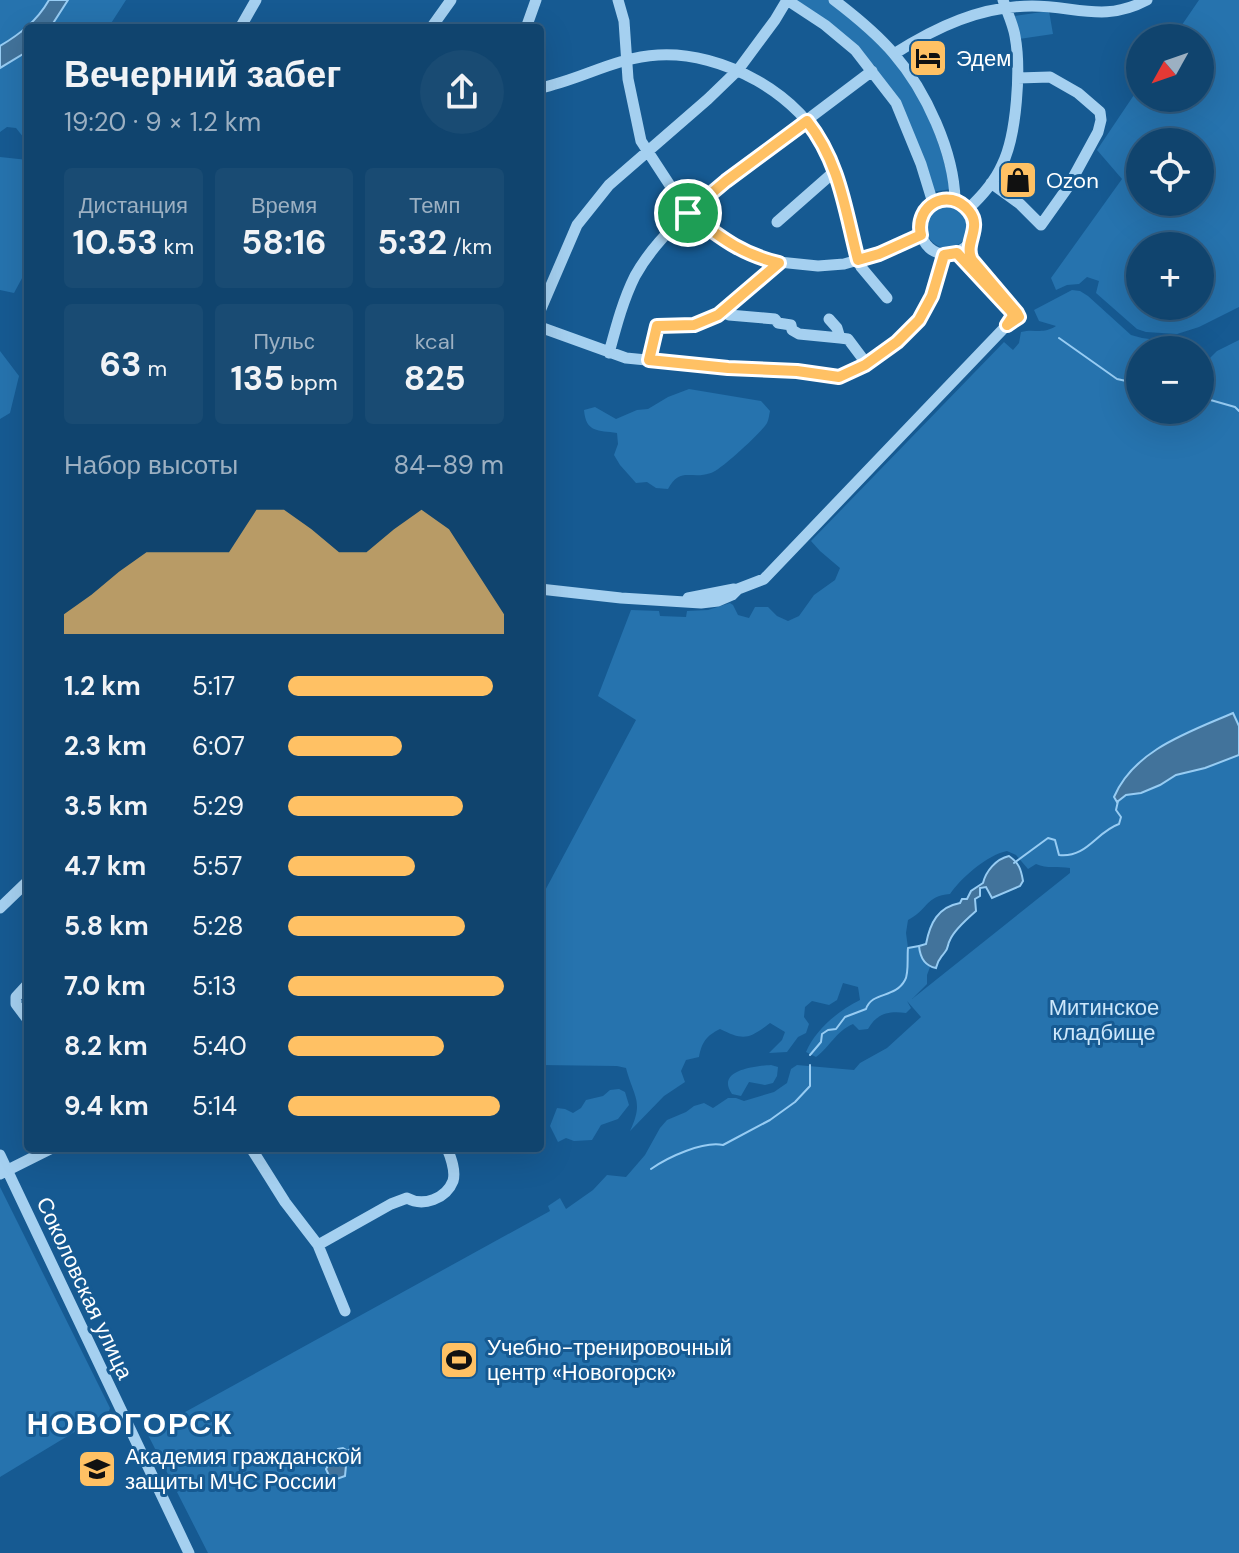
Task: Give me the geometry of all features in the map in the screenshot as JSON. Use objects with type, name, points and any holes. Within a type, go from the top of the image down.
[{"type":"street","points":[[242,24],[256,0]]},
{"type":"street","points":[[434,24],[451,0]]},
{"type":"street","points":[[527,24],[536,0]]},
{"type":"street","points":[[618,0],[627,46],[625,60],[641,141],[688,213],[730,245],[779,263],[844,264],[879,254],[921,235]]},
{"type":"street","points":[[544,302],[577,225],[609,185],[738,70],[787,0],[839,36],[864,61],[896,103],[933,203]]},
{"type":"street","points":[[834,0],[894,54],[926,104],[950,164],[955,200]]},
{"type":"street","points":[[894,54],[952,21],[1005,4],[1113,13],[1147,0]]},
{"type":"street","points":[[968,209],[982,196],[1004,163],[1010,140],[1018,78],[1015,34],[1005,4]]},
{"type":"street","points":[[544,87],[625,60],[658,55],[724,64],[759,81],[807,121],[820,138],[835,171],[858,260],[887,298]]},
{"type":"street","points":[[609,353],[618,318],[636,275],[658,244],[726,181],[872,71]]},
{"type":"street","points":[[991,183],[1020,204],[1041,225],[1068,187],[1098,132],[1100,112],[1078,93],[1050,77],[1018,78]]},
{"type":"street","points":[[777,222],[835,171]]},
{"type":"street","points":[[955,200],[973,216],[973,237],[966,248],[944,255],[926,246],[919,227],[922,213],[933,203],[955,200]]},
{"type":"street","points":[[970,242],[972,260],[1019,317],[1007,325]]},
{"type":"street","points":[[544,589],[675,600],[738,589],[764,579],[1013,316],[957,253]]},
{"type":"street","points":[[544,329],[626,358],[839,377],[865,365],[897,342],[919,320],[932,296],[944,255]]},
{"type":"street","points":[[649,360],[657,326],[694,325],[718,315],[779,263]]},
{"type":"street","points":[[740,297],[755,317]]},
{"type":"street","points":[[722,312],[775,319],[778,323],[791,325],[792,330],[799,334],[848,339],[863,359]]},
{"type":"street","points":[[829,319],[837,328],[840,338]]},
{"type":"street","points":[[0,908],[24,885]]},
{"type":"street","points":[[24,988],[16,997],[16,1004],[24,1015]]},
{"type":"street","points":[[4,1172],[44,1152]]},
{"type":"street","points":[[254,1152],[285,1202],[318,1245],[345,1311]]},
{"type":"street","points":[[318,1245],[391,1204],[407,1198],[423,1203],[445,1192],[454,1172],[448,1152]]},
{"type":"street","name":"Соколовская улица","points":[[0,1155],[4,1172],[189,1553]]},
{"type":"green space","points":[[0,0],[49,0],[30,24],[24,24],[24,29],[0,46]]},
{"type":"green space","points":[[68,0],[126,0],[111,24],[53,24]]},
{"type":"green space","points":[[793,0],[828,0],[865,29],[898,64],[927,115],[951,189],[932,192],[875,66]]},
{"type":"green space","points":[[1199,0],[1239,0],[1239,307],[1214,320],[1214,232],[1126,232],[1126,319],[1096,293],[1099,281],[1087,277],[1079,284],[1056,290],[1051,278],[1122,179],[1097,150],[1126,107],[1126,112],[1214,112],[1214,24],[1183,24]]},
{"type":"green space","points":[[1049,11],[1053,34],[1019,39],[1015,16]]},
{"type":"green space","points":[[24,53],[24,138],[16,128],[7,127],[0,132],[0,68]]},
{"type":"green space","points":[[0,157],[24,160],[24,274],[14,293],[0,290]]},
{"type":"green space","points":[[947,206],[962,212],[968,227],[962,242],[947,248],[932,242],[926,227],[932,212]]},
{"type":"green space","name":"Митинское кладбище","points":[[1072,290],[1080,291],[1135,336],[1126,336],[1126,424],[1214,424],[1214,354],[1239,340],[1239,726],[1232,714],[1126,795],[1141,793],[1176,775],[1239,755],[1239,1553],[208,1553],[147,1433],[550,1211],[548,1206],[560,1198],[566,1209],[593,1190],[607,1175],[626,1177],[645,1155],[667,1120],[704,1103],[713,1108],[728,1098],[744,1101],[774,1092],[787,1083],[791,1069],[797,1065],[854,1070],[860,1063],[887,1048],[921,1017],[907,1001],[911,1008],[906,1013],[884,1014],[875,1019],[868,1029],[859,1030],[853,1024],[816,1057],[806,1052],[822,1028],[860,1000],[858,987],[843,983],[837,1000],[829,1005],[812,1001],[805,1007],[804,1017],[809,1024],[806,1033],[798,1037],[787,1052],[769,1053],[782,1040],[785,1032],[770,1023],[757,1032],[741,1037],[720,1029],[705,1040],[699,1057],[686,1060],[681,1071],[685,1082],[664,1096],[630,1131],[637,1106],[626,1068],[544,1065],[544,892],[636,720],[598,696],[631,610],[659,611],[660,616],[686,617],[687,611],[708,610],[730,603],[738,615],[749,618],[755,607],[768,607],[788,621],[799,616],[814,595],[835,580],[840,568],[811,541],[1004,342],[1013,350],[1019,343],[1021,332],[1047,330],[1056,326],[1039,321],[1034,310]],"holes":[[[1007,851],[1016,855],[1028,869],[1036,864],[1070,868],[1070,873],[912,999],[927,984],[930,967],[920,955],[919,946],[908,948],[908,920],[931,900],[950,894],[968,874],[999,853]]]},
{"type":"green space","points":[[1127,320],[1213,320],[1177,334],[1137,329]]},
{"type":"green space","points":[[0,351],[19,376],[10,413],[0,419]]},
{"type":"green space","points":[[689,389],[761,401],[770,411],[768,422],[740,451],[711,473],[682,476],[672,482],[668,489],[656,488],[647,482],[636,483],[614,455],[618,444],[617,433],[590,427],[584,410],[595,407],[616,419],[648,409]]},
{"type":"green space","points":[[778,1067],[773,1083],[749,1082],[741,1096],[732,1094],[728,1086],[733,1075],[748,1068]]},
{"type":"green space","points":[[619,1089],[625,1092],[629,1105],[618,1119],[601,1125],[592,1140],[566,1138],[558,1142],[550,1126],[557,1108],[573,1113],[586,1100]]},
{"type":"green space","points":[[0,1187],[110,1408],[0,1477]]},
{"type":"shaded area","points":[[49,0],[68,0],[53,24],[30,24]]},
{"type":"shaded area","points":[[24,29],[24,53],[0,68],[0,46]]},
{"type":"shaded area","points":[[1233,713],[1239,726],[1239,755],[1176,775],[1141,793],[1126,795],[1117,802],[1114,797],[1123,781],[1149,755],[1164,744]]},
{"type":"shaded area","points":[[1009,856],[1020,870],[1023,881],[1020,886],[992,898],[986,887],[980,888],[980,896],[975,899],[976,911],[955,932],[936,968],[926,963],[919,946],[926,944],[936,917],[946,908],[967,899],[971,891],[983,883],[992,866]]},
{"type":"shaded area","points":[[338,1449],[356,1450],[354,1454],[347,1455],[345,1476],[334,1480],[326,1469]]},
{"type":"waterway","points":[[1059,338],[1117,379],[1126,381]]},
{"type":"waterway","points":[[1214,401],[1239,411]]},
{"type":"waterway","points":[[1014,863],[1048,838],[1055,840],[1059,855],[1084,849],[1119,824],[1118,801]]},
{"type":"waterway","points":[[810,1055],[821,1042],[822,1034],[836,1029],[845,1017],[866,1009],[873,1000],[901,986],[907,974],[908,948],[919,946]]},
{"type":"waterway","points":[[651,1169],[686,1151],[706,1145],[723,1145],[770,1120],[795,1102],[810,1086],[810,1065]]},
{"type":"place","name":"Эдем","points":[[928,58]]},
{"type":"place","name":"Ozon","points":[[1018,180]]},
{"type":"place","name":"Учебно-тренировочный центр «Новогорск»","points":[[459,1360]]},
{"type":"place","name":"Академия гражданской защиты МЧС России","points":[[97,1469]]},
{"type":"district","name":"НОВОГОРСК","points":[[130,1424]]},
{"type":"route","points":[[807,121],[820,138],[836,174],[858,260],[921,235],[922,213],[929,205],[937,201],[955,200],[973,216],[975,225],[969,253],[972,260],[1019,317],[1007,325],[1013,316],[1011,311],[957,253],[944,255],[932,296],[909,331],[865,365],[839,377],[649,360],[657,326],[694,325],[718,315],[779,263],[730,245],[688,213],[807,121]]}]
